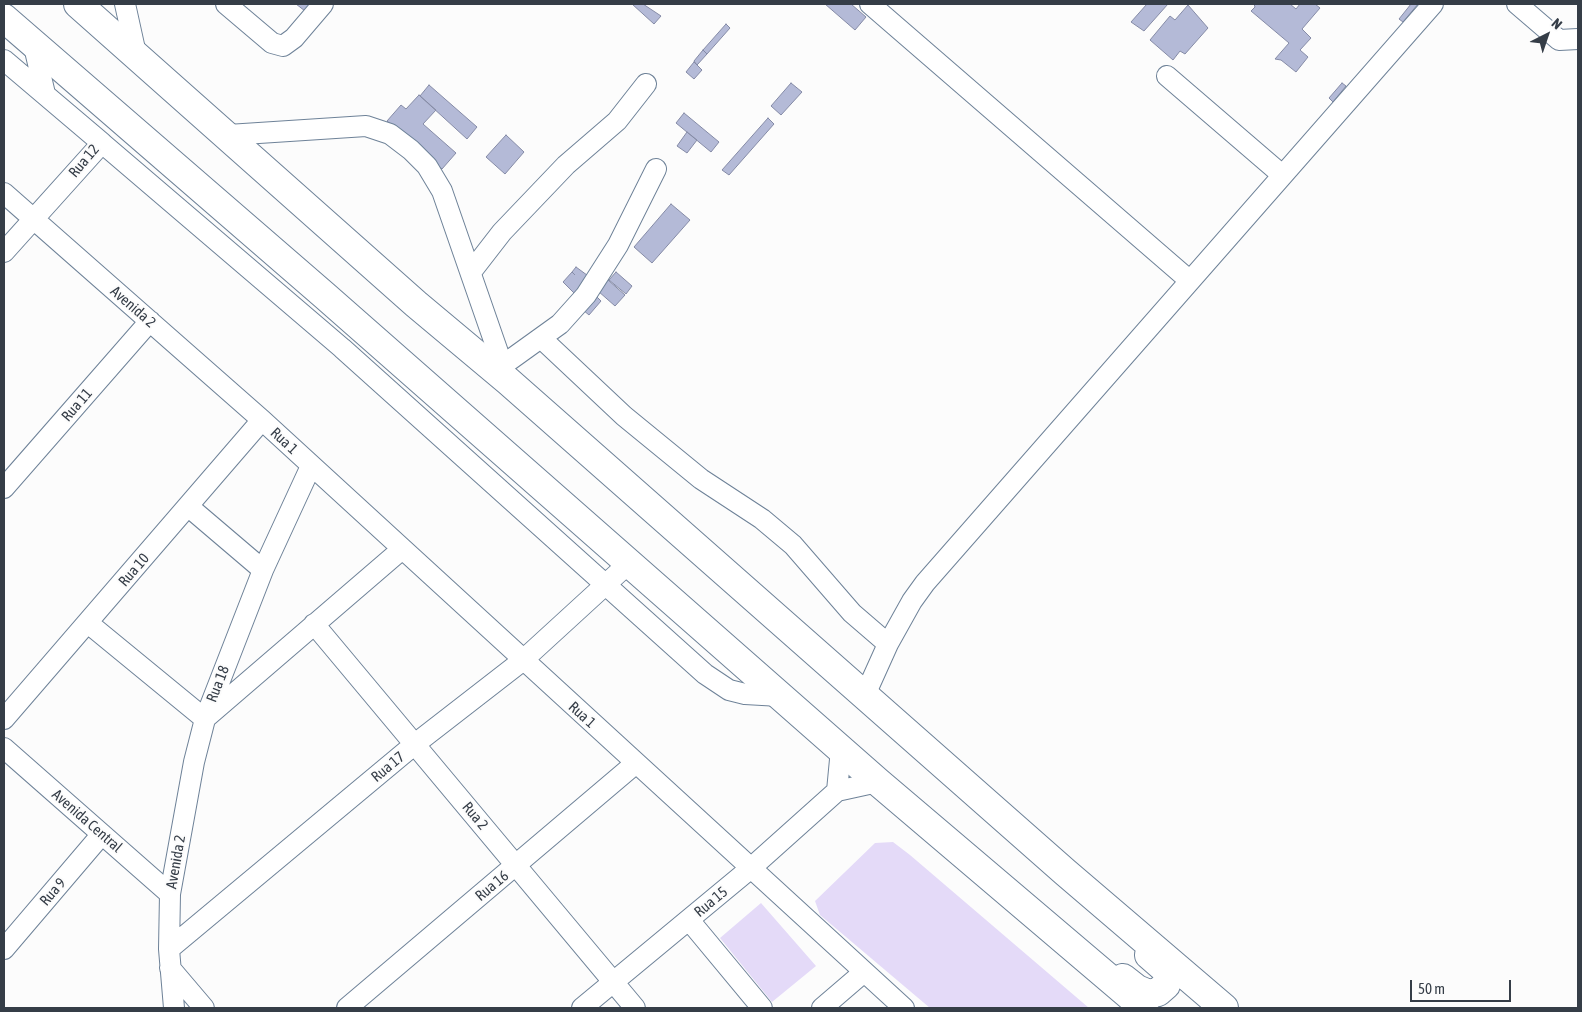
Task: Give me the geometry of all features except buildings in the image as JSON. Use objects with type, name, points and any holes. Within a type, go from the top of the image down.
[{"type":"highway","points":[[78,4],[228,135],[416,304],[506,373],[1065,872],[1224,1008]]},
{"type":"highway","points":[[4,18],[878,782],[1144,1008]]},
{"type":"highway","points":[[1038,918],[1050,919],[1064,927],[1137,989],[1149,994],[1158,992],[1166,985],[1168,975],[1166,969],[1088,903],[1065,872]]},
{"type":"street","points":[[126,4],[136,54]]},
{"type":"street","points":[[226,4],[272,43],[283,46],[294,38],[323,4]]},
{"type":"street","points":[[870,4],[1189,280]]},
{"type":"street","points":[[865,695],[888,644],[912,601],[925,583],[1433,4]]},
{"type":"street","points":[[1517,4],[1559,40],[1578,38]]},
{"type":"street","points":[[33,42],[45,94]]},
{"type":"street","name":"Rua 12","points":[[4,60],[102,143],[4,252]]},
{"type":"street","points":[[1167,76],[1282,174]]},
{"type":"street","points":[[471,272],[502,232],[566,166],[617,121],[646,84]]},
{"type":"street","points":[[228,135],[366,126],[390,134],[412,150],[437,180],[452,216],[506,373],[541,338],[560,324],[586,295],[625,232],[656,169]]},
{"type":"street","points":[[102,143],[342,348],[717,683],[729,690],[745,694],[780,696]]},
{"type":"street","name":"Avenida 2","points":[[4,193],[262,420]]},
{"type":"street","name":"Rua 11","points":[[4,488],[150,322]]},
{"type":"street","points":[[541,338],[624,416],[701,479],[762,519],[794,545],[852,613],[888,644]]},
{"type":"street","name":"Rua 1","points":[[262,420],[401,550],[904,1008]]},
{"type":"street","name":"Rua 10","points":[[4,719],[262,420]]},
{"type":"street","name":"Rua 18","points":[[205,718],[263,570],[312,466]]},
{"type":"street","points":[[188,507],[263,570]]},
{"type":"street","name":"Rua 18","points":[[205,718],[401,550]]},
{"type":"street","name":"Rua 17","points":[[170,959],[415,744],[522,660],[628,564]]},
{"type":"street","points":[[88,623],[205,718]]},
{"type":"street","name":"Rua 2","points":[[314,624],[635,1008]]},
{"type":"street","name":"Avenida 2","points":[[172,1000],[170,894],[192,771],[205,718]]},
{"type":"street","name":"Avenida Central","points":[[4,748],[170,894]]},
{"type":"street","points":[[841,749],[837,791],[878,782]]},
{"type":"street","name":"Rua 16","points":[[347,1008],[636,763]]},
{"type":"street","name":"Rua 15","points":[[582,1008],[689,920],[837,791]]},
{"type":"street","name":"Rua 9","points":[[4,949],[102,834]]},
{"type":"street","points":[[689,920],[762,1008]]},
{"type":"street","points":[[170,959],[204,1008]]},
{"type":"street","points":[[822,1008],[864,972]]},
{"type":"street","points":[[156,1008],[172,1000]]},
{"type":"shaded area","points":[[893,842],[1089,1008],[930,1008],[820,915],[815,901],[875,843]]},
{"type":"shaded area","points":[[761,903],[816,966],[772,1002],[720,938]]}]
